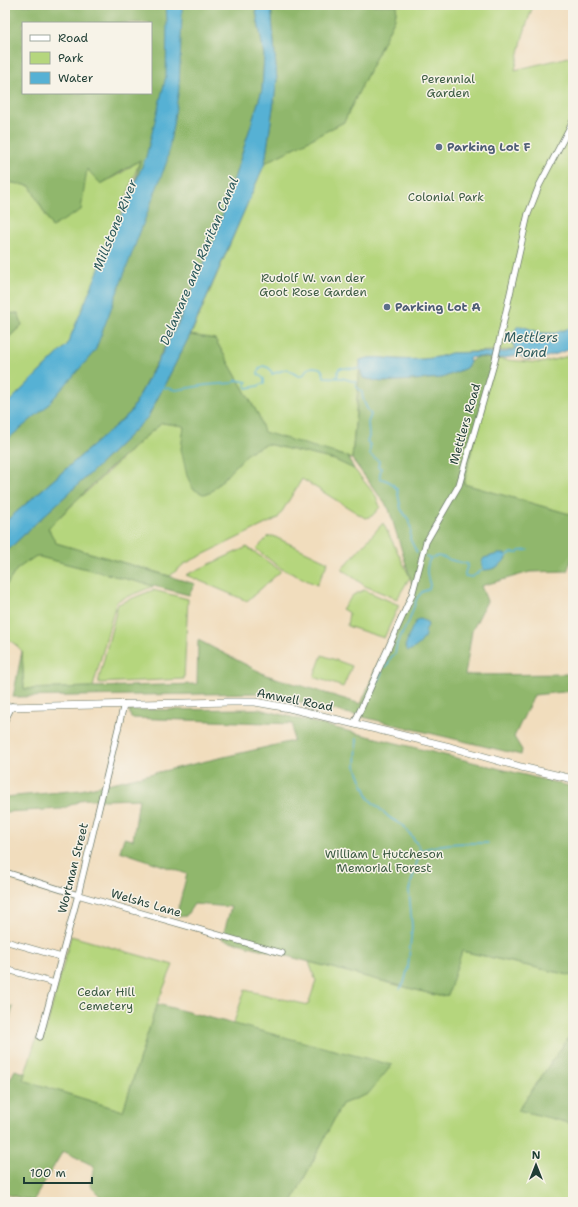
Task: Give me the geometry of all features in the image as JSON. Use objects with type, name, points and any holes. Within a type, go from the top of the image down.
[{"type":"main road","name":"Amwell Road","points":[[8,706],[255,702],[289,708],[450,747],[521,767],[573,779]]},
{"type":"street","name":"Mettlers Road","points":[[354,724],[412,595],[426,542],[459,485],[495,360],[532,202],[573,121]]},
{"type":"street","name":"Wortman Street","points":[[40,1037],[78,895],[124,704]]},
{"type":"street","points":[[5,720],[8,706]]},
{"type":"street","name":"Welshs Lane","points":[[5,872],[78,895],[282,953]]},
{"type":"street","points":[[5,941],[61,957]]},
{"type":"street","points":[[5,969],[54,983]]},
{"type":"green space","points":[[5,5],[255,5],[264,55],[262,90],[217,233],[178,321],[130,413],[5,522],[5,436],[95,351],[140,160],[101,184],[87,169],[81,210],[52,227],[30,186],[8,182],[5,185]]},
{"type":"green space","points":[[271,5],[397,5],[395,18],[344,122],[265,163],[277,80]]},
{"type":"green space","name":"Colonial Park","points":[[397,5],[533,5],[523,36],[515,70],[573,56],[573,327],[555,333],[542,333],[521,326],[511,342],[515,348],[508,350],[451,353],[423,359],[373,358],[360,360],[352,459],[260,436],[259,416],[215,339],[191,335],[265,163],[344,122],[395,18]]},
{"type":"green space","points":[[140,160],[103,261],[67,345],[5,406],[5,341],[22,325],[18,313],[5,314],[5,185],[8,182],[30,186],[52,227],[87,168],[101,184],[123,172]]},
{"type":"green space","points":[[18,313],[22,325],[5,341],[5,314]]},
{"type":"green space","points":[[190,335],[215,339],[259,416],[264,432],[348,457],[354,469],[335,460],[267,444],[249,452],[210,493],[203,494],[193,489],[187,476],[181,449],[184,426],[162,423],[118,461],[48,528],[56,543],[195,584],[189,595],[36,556],[17,569],[5,587],[5,553],[93,471],[148,417]]},
{"type":"green space","points":[[573,355],[573,515],[464,484],[480,411],[494,359],[541,363]]},
{"type":"green space","points":[[476,357],[494,359],[480,411],[464,484],[573,515],[573,556],[567,571],[530,572],[481,586],[487,601],[472,631],[465,675],[573,674],[573,691],[534,695],[514,737],[522,750],[521,755],[263,693],[13,697],[22,651],[24,689],[197,684],[198,640],[266,675],[361,704],[376,668],[391,642],[414,590],[389,509],[352,459],[360,368],[363,378],[382,382],[442,378],[466,368]]},
{"type":"green space","points":[[162,423],[184,426],[183,437],[210,493],[249,452],[267,444],[335,460],[354,469],[376,496],[380,507],[372,516],[365,518],[302,479],[278,518],[184,564],[170,576],[56,543],[48,528]]},
{"type":"green space","points":[[383,523],[410,577],[397,599],[365,586],[342,569]]},
{"type":"green space","points":[[269,536],[273,536],[328,562],[317,585],[280,568],[256,549]]},
{"type":"green space","points":[[247,547],[281,571],[247,601],[186,575]]},
{"type":"green space","points":[[36,556],[154,586],[119,600],[116,603],[93,687],[24,689],[22,651],[5,637],[5,587],[17,569]]},
{"type":"green space","points":[[153,590],[188,599],[184,679],[98,683],[118,604]]},
{"type":"green space","points":[[364,590],[399,605],[384,638],[347,626],[349,613],[342,609],[353,595]]},
{"type":"green space","points":[[322,655],[352,666],[343,687],[314,677]]},
{"type":"green space","name":"William L Hutcheson Memorial Forest","points":[[259,709],[573,787],[573,976],[462,951],[448,995],[439,996],[222,939],[231,907],[194,904],[186,916],[176,917],[187,874],[120,851],[124,838],[133,840],[139,799],[84,799],[62,809],[5,812],[5,797],[81,790],[293,741],[293,724],[131,718],[129,710]]},
{"type":"green space","name":"Cedar Hill Cemetery","points":[[71,936],[173,965],[157,1004],[123,1111],[23,1080],[36,1039],[43,1040]]},
{"type":"green space","points":[[461,951],[573,976],[573,1031],[519,1109],[573,1124],[573,1202],[292,1202],[342,1104],[368,1094],[233,1025],[245,990],[308,1005],[316,981],[309,962],[439,996],[448,995]]},
{"type":"green space","points":[[157,1004],[392,1065],[368,1094],[342,1104],[292,1202],[100,1202],[100,1196],[90,1186],[94,1166],[63,1151],[33,1201],[5,1194],[5,1089],[15,1070],[25,1073],[23,1080],[123,1111]]},
{"type":"green space","points":[[5,1005],[13,1007],[6,1031],[5,1031]]},
{"type":"green space","points":[[573,1031],[573,1124],[518,1110]]},
{"type":"water","points":[[166,5],[182,5],[179,89],[167,161],[95,351],[45,408],[5,440],[5,406],[67,345],[146,157],[166,76]]},
{"type":"water","points":[[255,5],[271,5],[277,80],[265,163],[190,335],[148,417],[93,471],[5,553],[5,522],[130,413],[179,322],[217,233],[262,90],[264,55]]},
{"type":"water","name":"Mettlers Pond","points":[[521,326],[542,333],[555,333],[573,327],[573,348],[545,358],[530,360],[519,355],[499,358],[469,358],[470,362],[466,368],[442,378],[382,382],[363,378],[360,368],[360,360],[369,358],[416,359],[438,357],[451,353],[506,352],[515,349],[512,342],[512,335],[517,327]]},
{"type":"water","points":[[498,554],[505,554],[507,556],[498,566],[484,570],[482,567],[482,561],[484,558]]},
{"type":"water","points":[[420,619],[427,622],[428,626],[425,635],[418,645],[408,651],[405,647],[411,630],[417,620]]},
{"type":"waterway","points":[[162,387],[176,390],[206,385],[233,383],[237,380],[247,382],[245,385],[247,388],[258,386],[264,383],[264,379],[258,374],[259,369],[263,366],[269,368],[272,374],[287,369],[298,376],[303,376],[307,369],[313,367],[320,368],[323,371],[324,377],[342,378],[356,382],[356,386],[362,392],[366,407],[371,415],[368,422],[369,437],[367,441],[370,445],[370,455],[379,461],[378,467],[381,468],[380,478],[390,482],[397,489],[401,509],[408,519],[411,528],[410,539],[417,553]]},
{"type":"waterway","points":[[337,377],[339,368],[362,369]]},
{"type":"waterway","points":[[506,556],[512,553],[518,553],[519,551],[528,550]]},
{"type":"waterway","points":[[430,559],[438,556],[468,564],[465,576],[472,577],[485,568]]},
{"type":"waterway","points":[[385,667],[387,666],[391,657],[395,654],[397,643],[409,621],[417,598],[422,592],[429,589],[430,585],[427,569],[430,559],[426,557]]},
{"type":"waterway","points":[[374,688],[382,672]]},
{"type":"waterway","points":[[357,738],[356,767],[369,799],[390,818],[402,825],[420,848],[409,890],[412,927],[408,968],[404,983],[400,989]]},
{"type":"waterway","points":[[420,851],[444,845],[488,843]]},
{"type":"place","name":"Parking Lot F","points":[[439,147]]},
{"type":"place","name":"Parking Lot A","points":[[387,307]]},
{"type":"park label","name":"Perennial Garden","points":[[448,86]]},
{"type":"park label","name":"Rudolf W. van der Goot Rose Garden","points":[[313,285]]},
{"type":"water label","name":"Millstone River","points":[[115,225]]},
{"type":"water label","name":"Delaware and Raritan Canal","points":[[199,261]]}]
